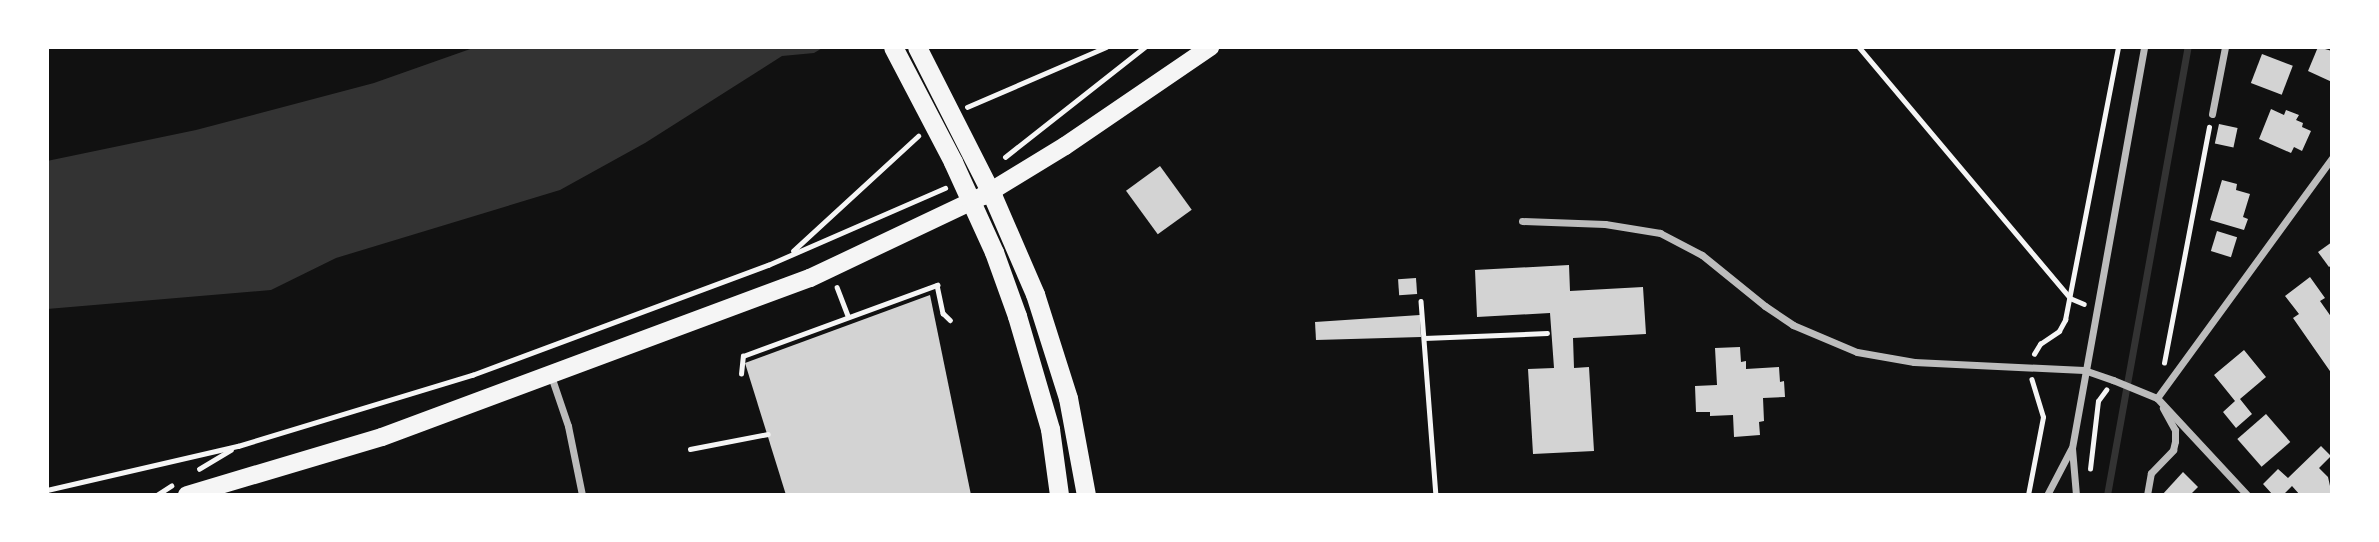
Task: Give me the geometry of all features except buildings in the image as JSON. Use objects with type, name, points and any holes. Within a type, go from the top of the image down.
[{"type":"highway","points":[[893,47],[953,162],[994,252],[1017,316],[1050,429],[1059,495]]},
{"type":"highway","points":[[917,47],[972,152],[1035,294],[1058,360],[1076,430],[1087,495]]},
{"type":"main road","points":[[187,495],[382,437],[830,268],[983,196],[1065,146],[1210,47]]},
{"type":"street","points":[[2076,495],[2072,448],[2095,307],[2144,47]]},
{"type":"street","points":[[2212,114],[2225,47]]},
{"type":"street","points":[[2157,398],[2332,158]]},
{"type":"street","points":[[1522,221],[1605,224],[1660,233],[1702,255],[1793,325],[1857,352],[1914,362],[2031,365],[2084,370],[2113,380],[2157,398],[2247,495]]},
{"type":"street","points":[[551,375],[568,426],[582,495]]},
{"type":"street","points":[[2147,495],[2151,472],[2173,450],[2175,441],[2175,430],[2157,398]]},
{"type":"street","points":[[2047,495],[2072,448]]},
{"type":"path","points":[[996,164],[1145,47]]},
{"type":"path","points":[[1859,47],[2070,298],[2095,307]]},
{"type":"path","points":[[2028,495],[2043,417],[2032,383],[2031,365],[2040,344],[2063,325],[2118,47]]},
{"type":"path","points":[[2157,398],[2212,114]]},
{"type":"path","points":[[47,490],[238,446],[472,375],[768,265],[946,188]]},
{"type":"path","points":[[830,268],[848,316]]},
{"type":"path","points":[[741,374],[743,356],[937,285],[943,313],[950,320]]},
{"type":"path","points":[[1422,301],[1436,495]]},
{"type":"path","points":[[1424,338],[1546,332]]},
{"type":"path","points":[[2090,473],[2098,401],[2113,380]]},
{"type":"path","points":[[690,449],[768,434]]},
{"type":"shaded area","points":[[476,47],[824,47],[814,53],[782,56],[645,143],[560,190],[336,258],[271,290],[47,309],[47,161],[196,130],[374,83]]},
{"type":"waterway","points":[[2107,495],[2188,47]]}]
